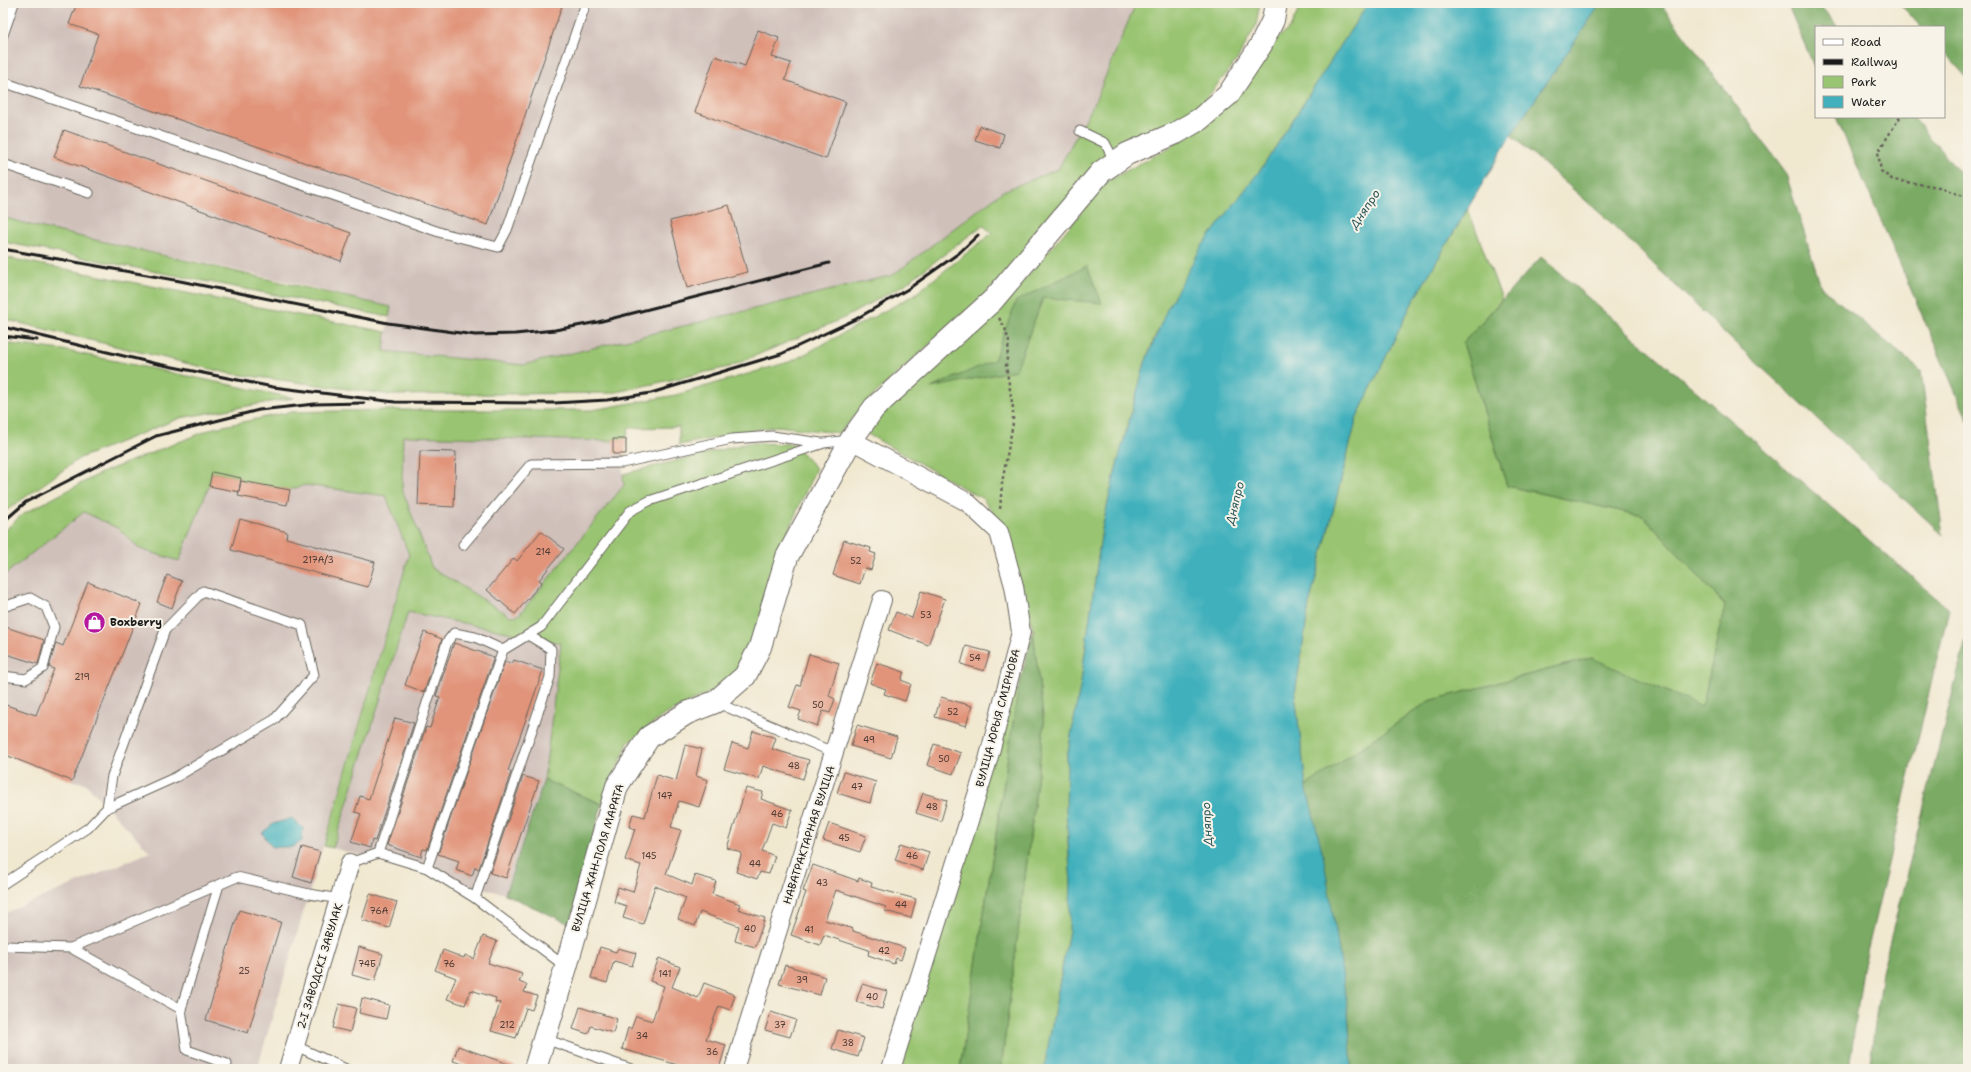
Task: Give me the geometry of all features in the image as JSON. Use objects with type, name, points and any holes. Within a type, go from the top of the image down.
[{"type":"street","name":"ВУЛІЦА ЖАН-ПОЛЯ МАРАТА","points":[[535,1069],[566,967],[617,786],[649,737],[688,713],[715,702],[745,676],[757,653],[787,556],[851,440],[874,408],[993,300],[1101,172],[1126,154],[1176,133],[1200,119],[1228,95],[1261,45],[1273,20],[1276,3]]},
{"type":"street","points":[[851,440],[967,502],[999,532]]},
{"type":"street","name":"ВУЛІЦА ЮРЫЯ СМІРНОВА","points":[[891,1069],[988,760],[1021,632],[1014,586],[999,532]]},
{"type":"street","name":"НАВАТРАКТАРНАЯ ВУЛІЦА","points":[[734,1069],[835,753],[882,600]]},
{"type":"street","name":"2-І ЗАВОДСКІ ЗАВУЛАК","points":[[288,1069],[350,863]]},
{"type":"lane","points":[[3,35],[14,3]]},
{"type":"lane","points":[[3,82],[442,233],[498,247],[506,230],[586,3]]},
{"type":"lane","points":[[1080,130],[1105,143],[1114,162]]},
{"type":"lane","points":[[3,164],[89,192]]},
{"type":"lane","points":[[463,545],[531,464],[622,463],[732,439],[772,436],[824,443]]},
{"type":"lane","points":[[427,868],[503,650],[541,627],[630,511],[649,501],[824,443],[851,440]]},
{"type":"lane","points":[[3,884],[88,828],[107,808],[176,776],[274,720],[314,675],[302,625],[203,591],[165,630],[112,776],[107,808]]},
{"type":"lane","points":[[3,607],[30,598],[46,607],[54,627],[43,668],[26,679],[3,676]]},
{"type":"lane","points":[[378,853],[447,642],[454,633],[475,637],[503,650]]},
{"type":"lane","points":[[475,898],[550,678],[551,649],[528,635]]},
{"type":"lane","points":[[715,702],[835,753]]},
{"type":"lane","points":[[350,863],[378,853],[427,868],[475,898],[566,967]]},
{"type":"lane","points":[[4,946],[71,948],[237,877],[309,894],[340,899]]},
{"type":"lane","points":[[219,884],[181,1009],[187,1050],[227,1064]]},
{"type":"lane","points":[[71,948],[181,1009]]},
{"type":"lane","points":[[545,1039],[631,1069]]},
{"type":"lane","points":[[296,1046],[346,1069]]},
{"type":"path","points":[[1899,118],[1878,152],[1881,171],[1894,180],[1939,187],[1968,198]]},
{"type":"path","points":[[993,300],[996,302],[996,311],[1001,324],[1005,328],[1009,342],[1006,366],[1013,408],[1011,438],[1002,483],[999,532]]},
{"type":"shaded area","points":[[3,3],[1136,3],[1094,104],[1058,169],[1003,191],[893,275],[523,365],[383,351],[391,307],[294,283],[34,226],[3,217]]},
{"type":"shaded area","points":[[403,436],[612,441],[613,439],[626,439],[626,454],[622,454],[624,485],[519,615],[510,616],[432,568],[402,489]]},
{"type":"shaded area","points":[[212,472],[241,478],[241,481],[290,490],[305,485],[386,496],[409,555],[257,1069],[3,1069],[3,914],[150,852],[85,783],[72,781],[18,760],[22,750],[9,747],[3,764],[3,576],[84,512],[119,529],[140,549],[209,486]]},
{"type":"shaded area","points":[[408,612],[561,643],[544,780],[505,894],[333,848]]},
{"type":"green space","points":[[1136,3],[1260,3],[1256,26],[1237,60],[1193,115],[1138,136],[1102,159],[1000,280],[877,392],[839,433],[777,426],[679,445],[679,427],[629,428],[626,439],[613,439],[613,441],[403,436],[402,489],[432,568],[510,616],[519,615],[624,485],[623,474],[748,443],[793,444],[816,468],[776,558],[751,650],[727,684],[664,715],[628,743],[602,804],[544,780],[561,643],[408,612],[333,848],[324,846],[409,555],[386,496],[305,485],[290,490],[241,481],[241,478],[212,472],[209,486],[179,561],[140,549],[119,529],[84,512],[3,576],[3,532],[23,514],[101,473],[214,428],[290,412],[387,410],[592,410],[676,395],[792,361],[914,295],[992,233],[983,225],[904,285],[844,318],[729,367],[612,393],[393,395],[227,373],[3,319],[3,257],[386,332],[384,351],[523,365],[893,275],[1003,191],[1058,169],[1094,104]]},
{"type":"green space","points":[[1302,3],[1368,3],[1264,165],[1202,246],[1155,336],[1145,363],[1116,468],[1102,529],[1081,682],[1067,758],[1068,844],[1071,883],[1069,930],[1044,1069],[1001,1069],[1044,725],[1033,630],[1006,531],[983,499],[864,432],[1014,292],[1108,181],[1190,136],[1273,42],[1290,28]]},
{"type":"green space","points":[[1601,3],[1660,3],[1785,171],[1821,287],[1921,371],[1943,535],[1733,341],[1609,221],[1511,135]]},
{"type":"green space","points":[[1787,3],[1818,3],[1837,26],[1815,26],[1815,69]]},
{"type":"green space","points":[[1899,3],[1968,3],[1968,79],[1945,53],[1945,26],[1920,26]]},
{"type":"green space","points":[[1836,118],[1914,118],[1968,183],[1968,421]]},
{"type":"green space","points":[[1468,209],[1502,299],[1463,343],[1507,486],[1643,516],[1725,605],[1702,708],[1592,658],[1429,701],[1306,786],[1295,694],[1309,605],[1357,417],[1412,303]]},
{"type":"green space","points":[[3,217],[34,226],[391,307],[389,317],[3,242]]},
{"type":"green space","points":[[1541,257],[1949,609],[1863,969],[1849,1069],[1352,1069],[1348,1013],[1306,786],[1429,701],[1592,658],[1702,707],[1725,605],[1643,516],[1507,486],[1463,343]]},
{"type":"green space","points":[[1087,266],[1102,303],[1043,298],[1016,370],[931,388],[994,360],[1016,301]]},
{"type":"green space","points":[[3,343],[63,350],[293,398],[180,418],[80,458],[3,513]]},
{"type":"green space","points":[[1033,630],[1044,725],[1001,1069],[960,1069],[1018,690]]},
{"type":"green space","points":[[1968,632],[1968,1069],[1869,1069],[1882,972]]},
{"type":"green space","points":[[1005,688],[1018,690],[960,1069],[890,1069]]},
{"type":"green space","points":[[544,780],[602,804],[570,924],[505,894]]},
{"type":"water","name":"Дняпро","points":[[1368,3],[1601,3],[1511,135],[1412,303],[1357,417],[1309,605],[1295,694],[1306,786],[1323,855],[1337,938],[1348,1013],[1352,1069],[1044,1069],[1069,930],[1071,883],[1066,810],[1067,758],[1081,682],[1102,529],[1116,468],[1145,363],[1167,309],[1202,246],[1264,165]]},
{"type":"water","points":[[292,818],[303,828],[302,841],[292,847],[272,847],[262,833],[273,824]]},
{"type":"building","points":[[77,3],[563,3],[488,225],[80,86],[98,34],[69,24]]},
{"type":"building","points":[[758,30],[779,38],[772,57],[791,63],[785,80],[846,102],[826,159],[695,112],[715,56],[745,66]]},
{"type":"building","points":[[980,126],[1004,134],[1000,148],[975,140]]},
{"type":"building","points":[[64,130],[351,233],[341,261],[54,157]]},
{"type":"building","points":[[729,205],[747,272],[687,288],[670,221]]},
{"type":"building","points":[[613,439],[626,439],[626,454],[613,454]]},
{"type":"building","points":[[420,451],[456,452],[454,507],[418,505]]},
{"type":"building","points":[[212,472],[241,478],[239,492],[209,486]]},
{"type":"building","points":[[241,481],[290,490],[287,505],[238,496]]},
{"type":"building","points":[[240,519],[287,532],[286,538],[375,562],[368,587],[231,550]]},
{"type":"building","points":[[541,531],[564,549],[539,580],[542,582],[515,614],[487,590],[514,558],[517,561]]},
{"type":"building","points":[[844,540],[871,548],[870,552],[876,554],[871,570],[865,568],[860,584],[833,575]]},
{"type":"building","points":[[167,575],[182,581],[172,608],[157,602]]},
{"type":"building","points":[[88,582],[142,604],[72,781],[3,754],[3,704],[36,715],[54,669],[49,667],[56,643],[63,646]]},
{"type":"building","points":[[921,591],[945,599],[928,645],[889,630],[896,612],[912,618]]},
{"type":"building","points":[[3,626],[44,640],[38,664],[3,653]]},
{"type":"building","points":[[424,632],[442,639],[424,692],[405,685]]},
{"type":"building","points":[[454,643],[494,657],[427,850],[423,849],[421,857],[387,845],[426,727],[430,728],[440,697],[436,696]]},
{"type":"building","points":[[966,646],[990,652],[984,671],[961,664]]},
{"type":"building","points":[[809,654],[839,663],[829,696],[835,699],[830,713],[823,711],[817,726],[798,719],[801,711],[789,707],[797,685],[800,686]]},
{"type":"building","points":[[514,660],[543,670],[508,771],[511,772],[479,869],[475,867],[472,876],[456,870],[459,861],[438,854],[505,661],[512,664]]},
{"type":"building","points":[[877,663],[904,672],[901,680],[911,684],[905,701],[884,694],[886,689],[870,683]]},
{"type":"building","points":[[941,697],[972,706],[966,726],[935,717]]},
{"type":"building","points":[[395,718],[414,723],[375,841],[372,840],[370,848],[351,842],[361,814],[355,812],[360,796],[369,799]]},
{"type":"building","points":[[857,725],[897,737],[891,758],[851,746]]},
{"type":"building","points":[[753,731],[776,738],[772,749],[809,760],[803,779],[763,766],[759,779],[724,769],[732,743],[748,748]]},
{"type":"building","points":[[934,744],[961,753],[953,774],[927,765]]},
{"type":"building","points":[[685,745],[702,749],[696,776],[708,780],[699,807],[679,801],[671,827],[681,830],[666,874],[692,885],[695,875],[716,881],[712,894],[740,904],[738,909],[765,918],[755,947],[735,941],[739,926],[700,912],[695,926],[678,919],[686,898],[655,886],[643,924],[623,918],[627,906],[614,902],[618,887],[633,892],[641,865],[625,860],[635,829],[629,827],[633,814],[645,817],[657,775],[676,781]]},
{"type":"building","points":[[844,772],[876,782],[870,803],[837,793]]},
{"type":"building","points":[[523,776],[539,781],[506,878],[490,873]]},
{"type":"building","points":[[746,788],[763,792],[761,799],[792,810],[786,828],[772,823],[762,851],[775,856],[769,874],[760,872],[757,879],[736,872],[742,853],[727,848]]},
{"type":"building","points":[[923,793],[947,800],[941,821],[916,813]]},
{"type":"building","points":[[829,823],[866,836],[860,852],[823,840]]},
{"type":"building","points":[[901,843],[929,852],[923,870],[895,860]]},
{"type":"building","points":[[302,847],[320,852],[311,883],[293,877]]},
{"type":"building","points":[[813,865],[858,881],[859,878],[872,883],[871,887],[916,899],[911,918],[885,911],[886,907],[836,890],[825,920],[905,948],[901,960],[896,958],[894,964],[868,955],[869,950],[824,935],[820,945],[791,935],[806,892],[803,891]]},
{"type":"building","points":[[370,894],[397,902],[389,928],[362,920]]},
{"type":"building","points":[[239,910],[281,922],[248,1033],[206,1020]]},
{"type":"building","points":[[483,936],[497,941],[488,963],[522,974],[519,982],[527,985],[524,992],[537,996],[532,1010],[526,1008],[516,1038],[491,1031],[500,1003],[495,1002],[496,998],[471,990],[465,1005],[447,999],[456,978],[435,970],[443,950],[464,958],[465,955],[474,959]]},
{"type":"building","points":[[359,947],[383,954],[375,981],[352,975]]},
{"type":"building","points":[[600,947],[616,952],[618,948],[636,953],[632,966],[614,961],[607,983],[591,978]]},
{"type":"building","points":[[659,958],[680,967],[672,987],[698,998],[704,983],[735,995],[730,1010],[719,1006],[706,1039],[726,1045],[719,1069],[692,1069],[622,1049],[628,1028],[631,1029],[636,1016],[652,1021],[664,986],[650,981]]},
{"type":"building","points":[[785,965],[825,977],[820,995],[779,984]]},
{"type":"building","points":[[862,984],[887,991],[882,1009],[856,1002]]},
{"type":"building","points":[[362,998],[389,1005],[386,1019],[359,1013]]},
{"type":"building","points":[[339,1004],[356,1008],[350,1032],[333,1028]]},
{"type":"building","points":[[580,1007],[617,1019],[613,1033],[591,1026],[588,1034],[573,1029]]},
{"type":"building","points":[[771,1012],[796,1020],[790,1037],[765,1030]]},
{"type":"building","points":[[838,1030],[864,1038],[858,1057],[832,1049]]},
{"type":"building","points":[[458,1046],[516,1067],[516,1069],[479,1069],[453,1061]]},
{"type":"railway","points":[[3,327],[153,363],[273,387],[395,402],[554,403],[607,400],[651,393],[781,354],[856,319],[908,289],[959,253],[978,235]]},
{"type":"railway","points":[[3,249],[180,281],[388,323],[475,335],[515,334],[555,330],[598,322],[829,263]]},
{"type":"railway","points":[[3,336],[37,340]]},
{"type":"railway","points":[[3,522],[26,502],[156,436],[259,410],[315,404],[364,403]]},
{"type":"place","name":"Boxberry","points":[[94,622]]}]
